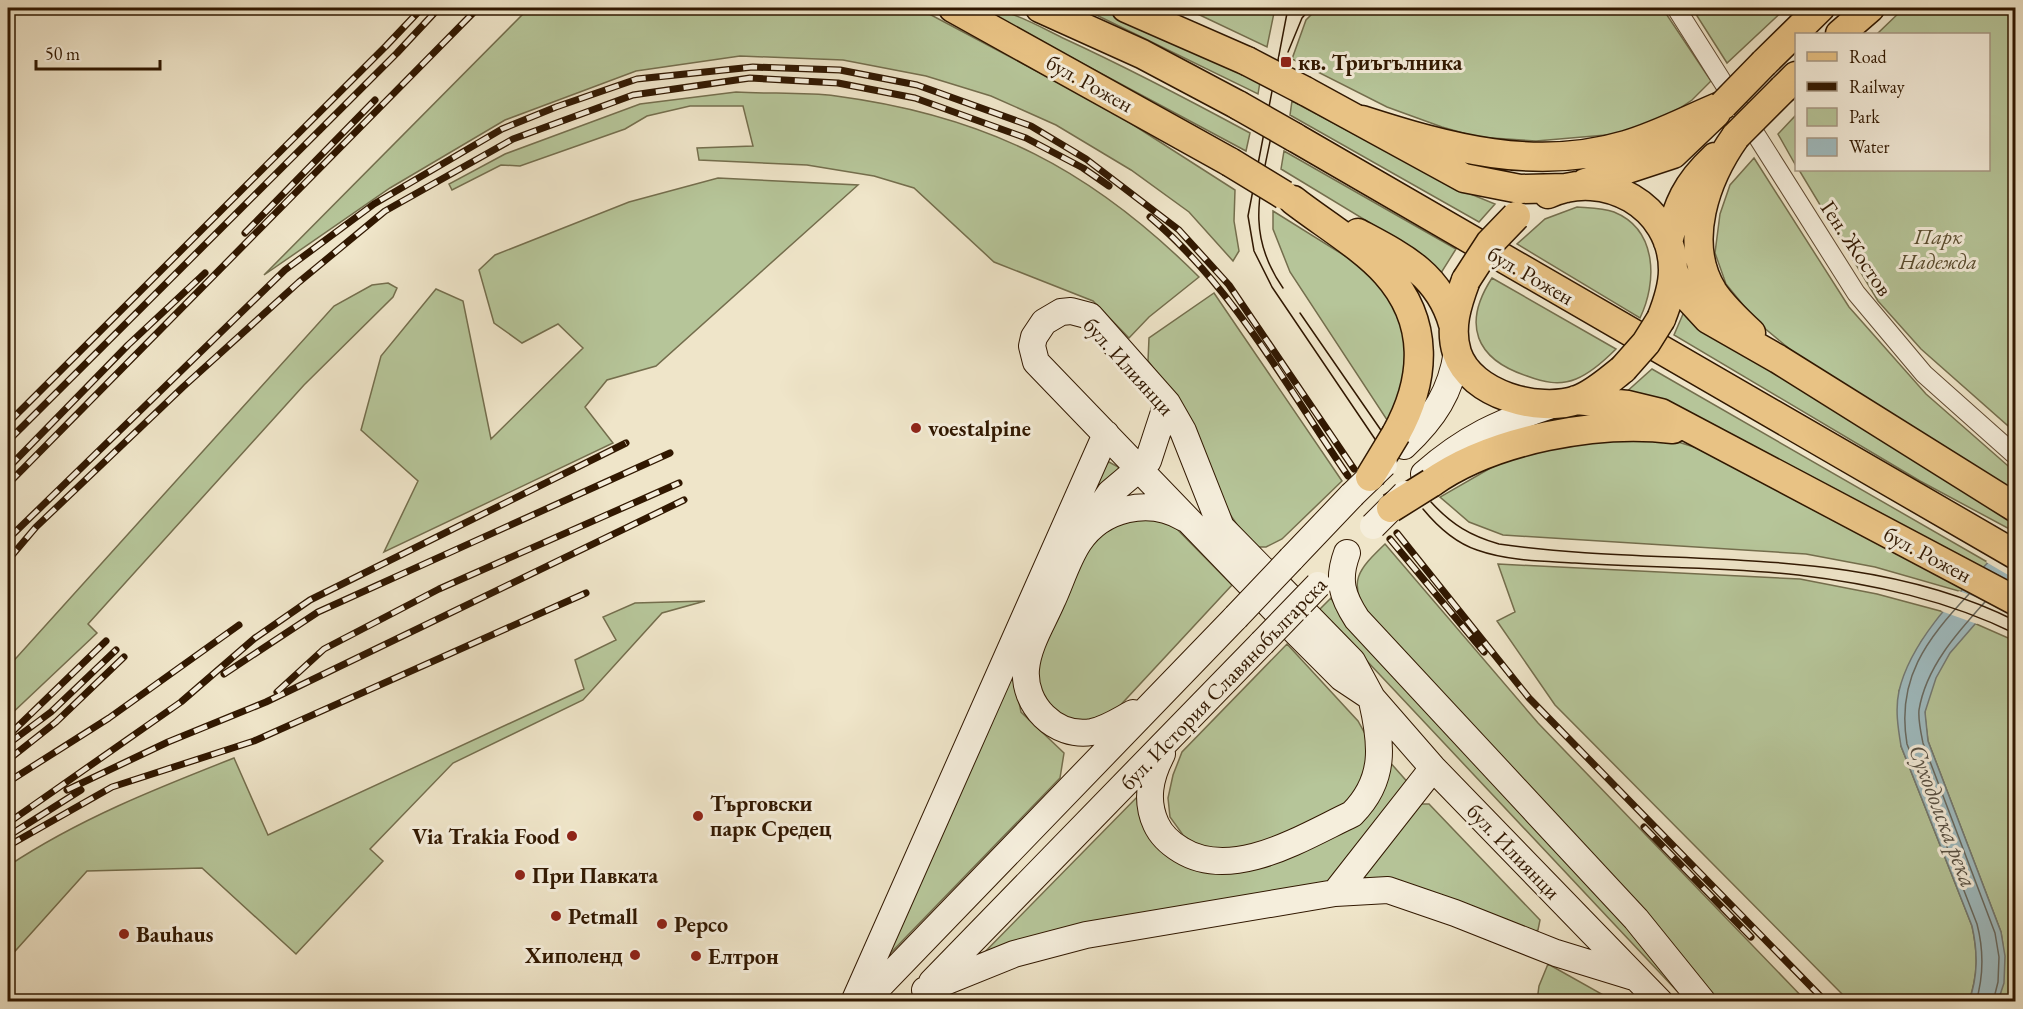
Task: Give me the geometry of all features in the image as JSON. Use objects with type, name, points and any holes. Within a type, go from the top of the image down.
[{"type":"main road","name":"бул. Рожен","points":[[953,8],[1230,162],[1288,197],[1414,264],[1439,291],[1454,324]]},
{"type":"main road","name":"бул. Рожен","points":[[1040,8],[1142,54],[1238,105],[2016,555]]},
{"type":"main road","points":[[1126,8],[1247,61],[1362,120],[1464,178],[1520,189],[1572,187],[1614,190],[1633,198],[1652,213],[1684,293],[1708,319],[1779,359],[2016,508]]},
{"type":"main road","points":[[1795,33],[1821,8]]},
{"type":"main road","points":[[1841,33],[1869,8]]},
{"type":"main road","points":[[1361,486],[1400,440],[1430,421],[1440,406],[1451,380],[1457,352],[1454,324],[1466,280],[1490,243],[1516,216],[1545,196],[1673,154],[1795,33]]},
{"type":"main road","points":[[1382,517],[1427,479],[1452,450],[1480,432],[1508,418],[1567,402],[1623,369],[1646,343],[1661,319],[1670,293],[1671,256],[1678,204],[1687,186],[1790,83]]},
{"type":"main road","points":[[1362,120],[1439,145],[1467,151],[1549,156],[1600,152],[1625,146],[1723,105]]},
{"type":"main road","points":[[1737,136],[1719,161],[1710,179],[1702,213],[1700,255],[1713,292],[1733,316],[1779,359]]},
{"type":"main road","points":[[1288,197],[1386,272],[1409,309],[1418,338],[1420,367],[1415,396],[1400,440]]},
{"type":"main road","name":"бул. Илиянци","points":[[1371,698],[1352,661],[1221,527],[1183,431],[1167,403],[1090,316],[1071,311],[1052,316],[1044,322],[1034,337],[1032,354],[1036,362],[1342,678],[1371,698],[1433,768],[1660,1002]]},
{"type":"main road","points":[[1457,352],[1473,376],[1494,391],[1528,402],[1567,402]]},
{"type":"main road","name":"бул. Рожен","points":[[1567,402],[1645,408],[1661,413],[2016,602]]},
{"type":"main road","points":[[1155,701],[1109,726],[1082,733],[1053,724],[1038,711],[1032,702],[1026,672],[1030,651],[1072,555],[1099,507],[1148,460],[1154,449],[1167,403]]},
{"type":"main road","points":[[1427,479],[1491,452],[1556,435],[1640,426],[1698,434]]},
{"type":"main road","points":[[854,1002],[1106,435]]},
{"type":"main road","name":"бул. История Славянобългарска","points":[[864,1002],[1361,486]]},
{"type":"main road","points":[[1072,555],[1086,534],[1106,517],[1118,512],[1155,508],[1189,521]]},
{"type":"main road","name":"бул. История Славянобългарска","points":[[919,996],[1173,737],[1382,517]]},
{"type":"main road","points":[[1347,553],[1340,585],[1346,602],[1357,619],[1636,919],[1703,1002]]},
{"type":"main road","points":[[1173,737],[1150,785],[1148,801],[1158,828],[1171,844],[1195,859],[1224,863],[1254,858],[1352,814],[1363,804],[1380,760],[1380,737],[1371,698]]},
{"type":"main road","points":[[1335,893],[1433,768]]},
{"type":"main road","points":[[919,996],[1014,954],[1086,935],[1335,893],[1388,890],[1556,952],[1639,979]]},
{"type":"street","name":"Ген. Жостов","points":[[1676,8],[1856,293],[1924,374],[2016,456]]},
{"type":"green space","points":[[529,8],[918,8],[1110,110],[1235,190],[1234,221],[1239,251],[1233,261],[1189,212],[1131,170],[1056,125],[991,96],[926,76],[843,60],[740,56],[636,71],[505,120],[390,188],[264,275]]},
{"type":"green space","points":[[979,8],[1012,14],[1034,23],[1250,133],[1246,151]]},
{"type":"green space","points":[[1082,8],[1105,10],[1260,82],[1258,94]]},
{"type":"green space","points":[[1185,8],[1275,8],[1267,47]]},
{"type":"green space","points":[[1318,8],[1656,8],[1665,12],[1711,81],[1692,100],[1677,110],[1629,133],[1536,141],[1477,137],[1387,107],[1292,59],[1306,20]]},
{"type":"green space","points":[[1692,8],[1786,8],[1727,63]]},
{"type":"green space","name":"Парк Надежда","points":[[1904,8],[2015,8],[2015,432],[1921,349],[1878,301],[1800,171],[1990,171],[1990,33],[1878,33]]},
{"type":"green space","points":[[736,92],[836,96],[891,105],[942,118],[989,134],[1034,154],[1077,178],[1119,206],[1159,239],[1199,277],[1149,317],[1129,338],[1093,301],[994,262],[914,188],[874,176],[807,165],[699,160],[697,148],[753,146],[743,106],[690,106],[647,116],[625,129],[520,166],[501,165],[452,190],[449,184],[505,154],[640,104]]},
{"type":"green space","points":[[1292,101],[1456,188],[1495,204],[1479,222],[1290,115]]},
{"type":"green space","points":[[1795,116],[1795,164],[1778,134]]},
{"type":"green space","points":[[1284,151],[1456,249],[1441,273],[1395,238],[1281,169]]},
{"type":"green space","points":[[1754,158],[1849,307],[1926,394],[2015,472],[2015,495],[1815,370],[1757,322],[1726,284],[1715,253],[1720,214],[1730,185]]},
{"type":"green space","points":[[718,178],[858,185],[656,366],[607,380],[585,407],[613,443],[384,552],[418,481],[361,430],[381,356],[436,289],[463,301],[491,439],[583,348],[558,324],[522,343],[494,323],[479,270],[495,255],[629,202]]},
{"type":"green space","points":[[1577,207],[1614,212],[1628,220],[1639,231],[1646,244],[1651,274],[1646,304],[1640,318],[1517,244],[1545,219]]},
{"type":"green space","points":[[1273,211],[1366,269],[1400,308],[1410,352],[1391,426],[1290,272],[1273,229]]},
{"type":"green space","points":[[1492,278],[1616,349],[1587,373],[1563,382],[1539,380],[1509,369],[1485,350],[1476,325],[1483,295]]},
{"type":"green space","points":[[388,283],[397,288],[393,297],[304,385],[88,624],[97,633],[8,717],[8,667],[334,306],[372,285]]},
{"type":"green space","points":[[1214,293],[1342,481],[1282,539],[1266,547],[1259,547],[1242,532],[1223,504],[1185,410],[1148,361],[1149,338]]},
{"type":"green space","points":[[1686,307],[2015,522],[2015,532],[1920,481],[1674,335]]},
{"type":"green space","points":[[1652,369],[1989,563],[1982,570],[1624,394]]},
{"type":"green space","points":[[1647,432],[1697,448],[1967,587],[1962,592],[1875,567],[1806,554],[1503,535],[1469,522],[1440,497],[1501,462],[1540,449]]},
{"type":"green space","points":[[1109,462],[1120,468],[1017,692],[1021,712],[1064,753],[1060,778],[879,965],[1097,472]]},
{"type":"green space","points":[[1142,514],[1171,523],[1232,585],[1114,712],[1079,723],[1052,708],[1040,693],[1037,677],[1045,635],[1054,611],[1094,530]]},
{"type":"green space","points":[[1385,544],[1538,723],[1806,1001],[1714,1001],[1369,616],[1358,594],[1357,585],[1362,569]]},
{"type":"green space","points":[[1498,564],[1800,579],[1877,594],[1944,612],[1921,642],[1899,691],[1901,746],[1972,926],[1976,964],[1969,1001],[1849,1001],[1555,705],[1497,621],[1515,612]]},
{"type":"green space","points":[[1331,598],[1341,615],[1671,976],[1677,991],[1319,610]]},
{"type":"green space","points":[[705,601],[662,613],[583,700],[453,763],[370,849],[383,861],[296,954],[202,868],[87,871],[8,959],[8,866],[90,819],[146,793],[234,758],[268,835],[584,689],[575,660],[616,640],[603,617],[635,603]]},
{"type":"green space","points":[[1974,623],[2015,641],[2014,1001],[1998,1001],[2004,967],[2001,932],[1928,741],[1926,723],[1927,701],[1936,676],[1950,652]]},
{"type":"green space","points":[[1287,644],[1358,721],[1370,743],[1371,765],[1351,802],[1250,851],[1200,847],[1183,835],[1170,817],[1168,798],[1173,775],[1182,752]]},
{"type":"green space","points":[[1388,760],[1411,786],[1324,889],[975,962],[1143,791],[1174,860],[1209,873],[1254,867],[1327,836]]},
{"type":"green space","points":[[1421,804],[1429,804],[1540,920],[1538,930],[1530,934],[1402,883],[1361,877]]},
{"type":"green space","points":[[1548,964],[1611,1001],[1537,1001],[1539,986]]},
{"type":"water","name":"Суходолска река","points":[[2015,534],[2015,578],[1950,653],[1936,678],[1925,712],[1928,741],[2001,932],[2005,956],[2004,983],[1998,1001],[1969,1002],[1976,964],[1972,926],[1901,746],[1897,705],[1906,669],[1917,647],[1947,606]]},
{"type":"pier","points":[[2015,532],[2015,579],[1986,562]]},
{"type":"pier","points":[[1959,591],[1995,604],[1977,624],[1941,611]]},
{"type":"tram line","points":[[1288,8],[1248,216],[1254,251],[1272,287],[1379,445]]},
{"type":"tram line","points":[[1288,52],[1302,18],[1311,8]]},
{"type":"tram line","points":[[1273,127],[1261,190],[1260,229],[1263,248],[1283,288]]},
{"type":"tram line","points":[[1300,313],[1385,436]]},
{"type":"tram line","points":[[1431,502],[1462,529],[1499,544],[1564,551],[1827,568],[1892,578],[1955,595],[2016,621]]},
{"type":"tram line","points":[[1423,509],[1454,538],[1489,554],[1551,562],[1742,570],[1854,583],[1936,603],[2016,634]]},
{"type":"railway","points":[[8,423],[422,8]]},
{"type":"railway","points":[[8,441],[397,53],[439,8]]},
{"type":"railway","points":[[8,484],[478,8]]},
{"type":"railway","points":[[8,539],[285,270],[374,204],[502,129],[556,107],[637,79],[753,67],[840,70],[917,85],[1031,126],[1086,159],[1179,230],[1229,285],[1354,469]]},
{"type":"railway","points":[[8,560],[36,527],[183,387],[299,282],[385,211],[513,139],[633,95],[750,78],[838,83],[915,98],[1026,138],[1083,168],[1109,186]]},
{"type":"railway","points":[[245,233],[375,100]]},
{"type":"railway","points":[[1150,217],[1180,245],[1233,306],[1348,476]]},
{"type":"railway","points":[[8,468],[128,345],[205,273]]},
{"type":"railway","points":[[8,823],[181,702],[255,638],[310,600],[626,443]]},
{"type":"railway","points":[[224,674],[318,612],[670,453]]},
{"type":"railway","points":[[277,692],[324,649],[439,589],[679,483]]},
{"type":"railway","points":[[67,790],[168,742],[266,702],[684,500]]},
{"type":"railway","points":[[1397,533],[1529,698],[1826,1002]]},
{"type":"railway","points":[[1390,539],[1484,652]]},
{"type":"railway","points":[[8,846],[112,787],[254,741],[586,593]]},
{"type":"railway","points":[[8,782],[109,718],[239,625]]},
{"type":"railway","points":[[10,734],[106,641]]},
{"type":"railway","points":[[8,744],[51,712],[116,650]]},
{"type":"railway","points":[[8,760],[56,722],[124,657]]},
{"type":"railway","points":[[13,833],[81,790]]},
{"type":"railway","points":[[1644,827],[1751,937]]},
{"type":"place","name":"кв. Триъгълника","points":[[1286,62]]},
{"type":"place","name":"voestalpine","points":[[916,428]]},
{"type":"place","name":"Търговски парк Средец","points":[[698,816]]},
{"type":"place","name":"Via Trakia Food","points":[[572,836]]},
{"type":"place","name":"При Павката","points":[[520,875]]},
{"type":"place","name":"Petmall","points":[[556,916]]},
{"type":"place","name":"Pepco","points":[[662,924]]},
{"type":"place","name":"Bauhaus","points":[[124,934]]},
{"type":"place","name":"Хиполенд","points":[[635,955]]},
{"type":"place","name":"Елтрон","points":[[696,956]]}]
